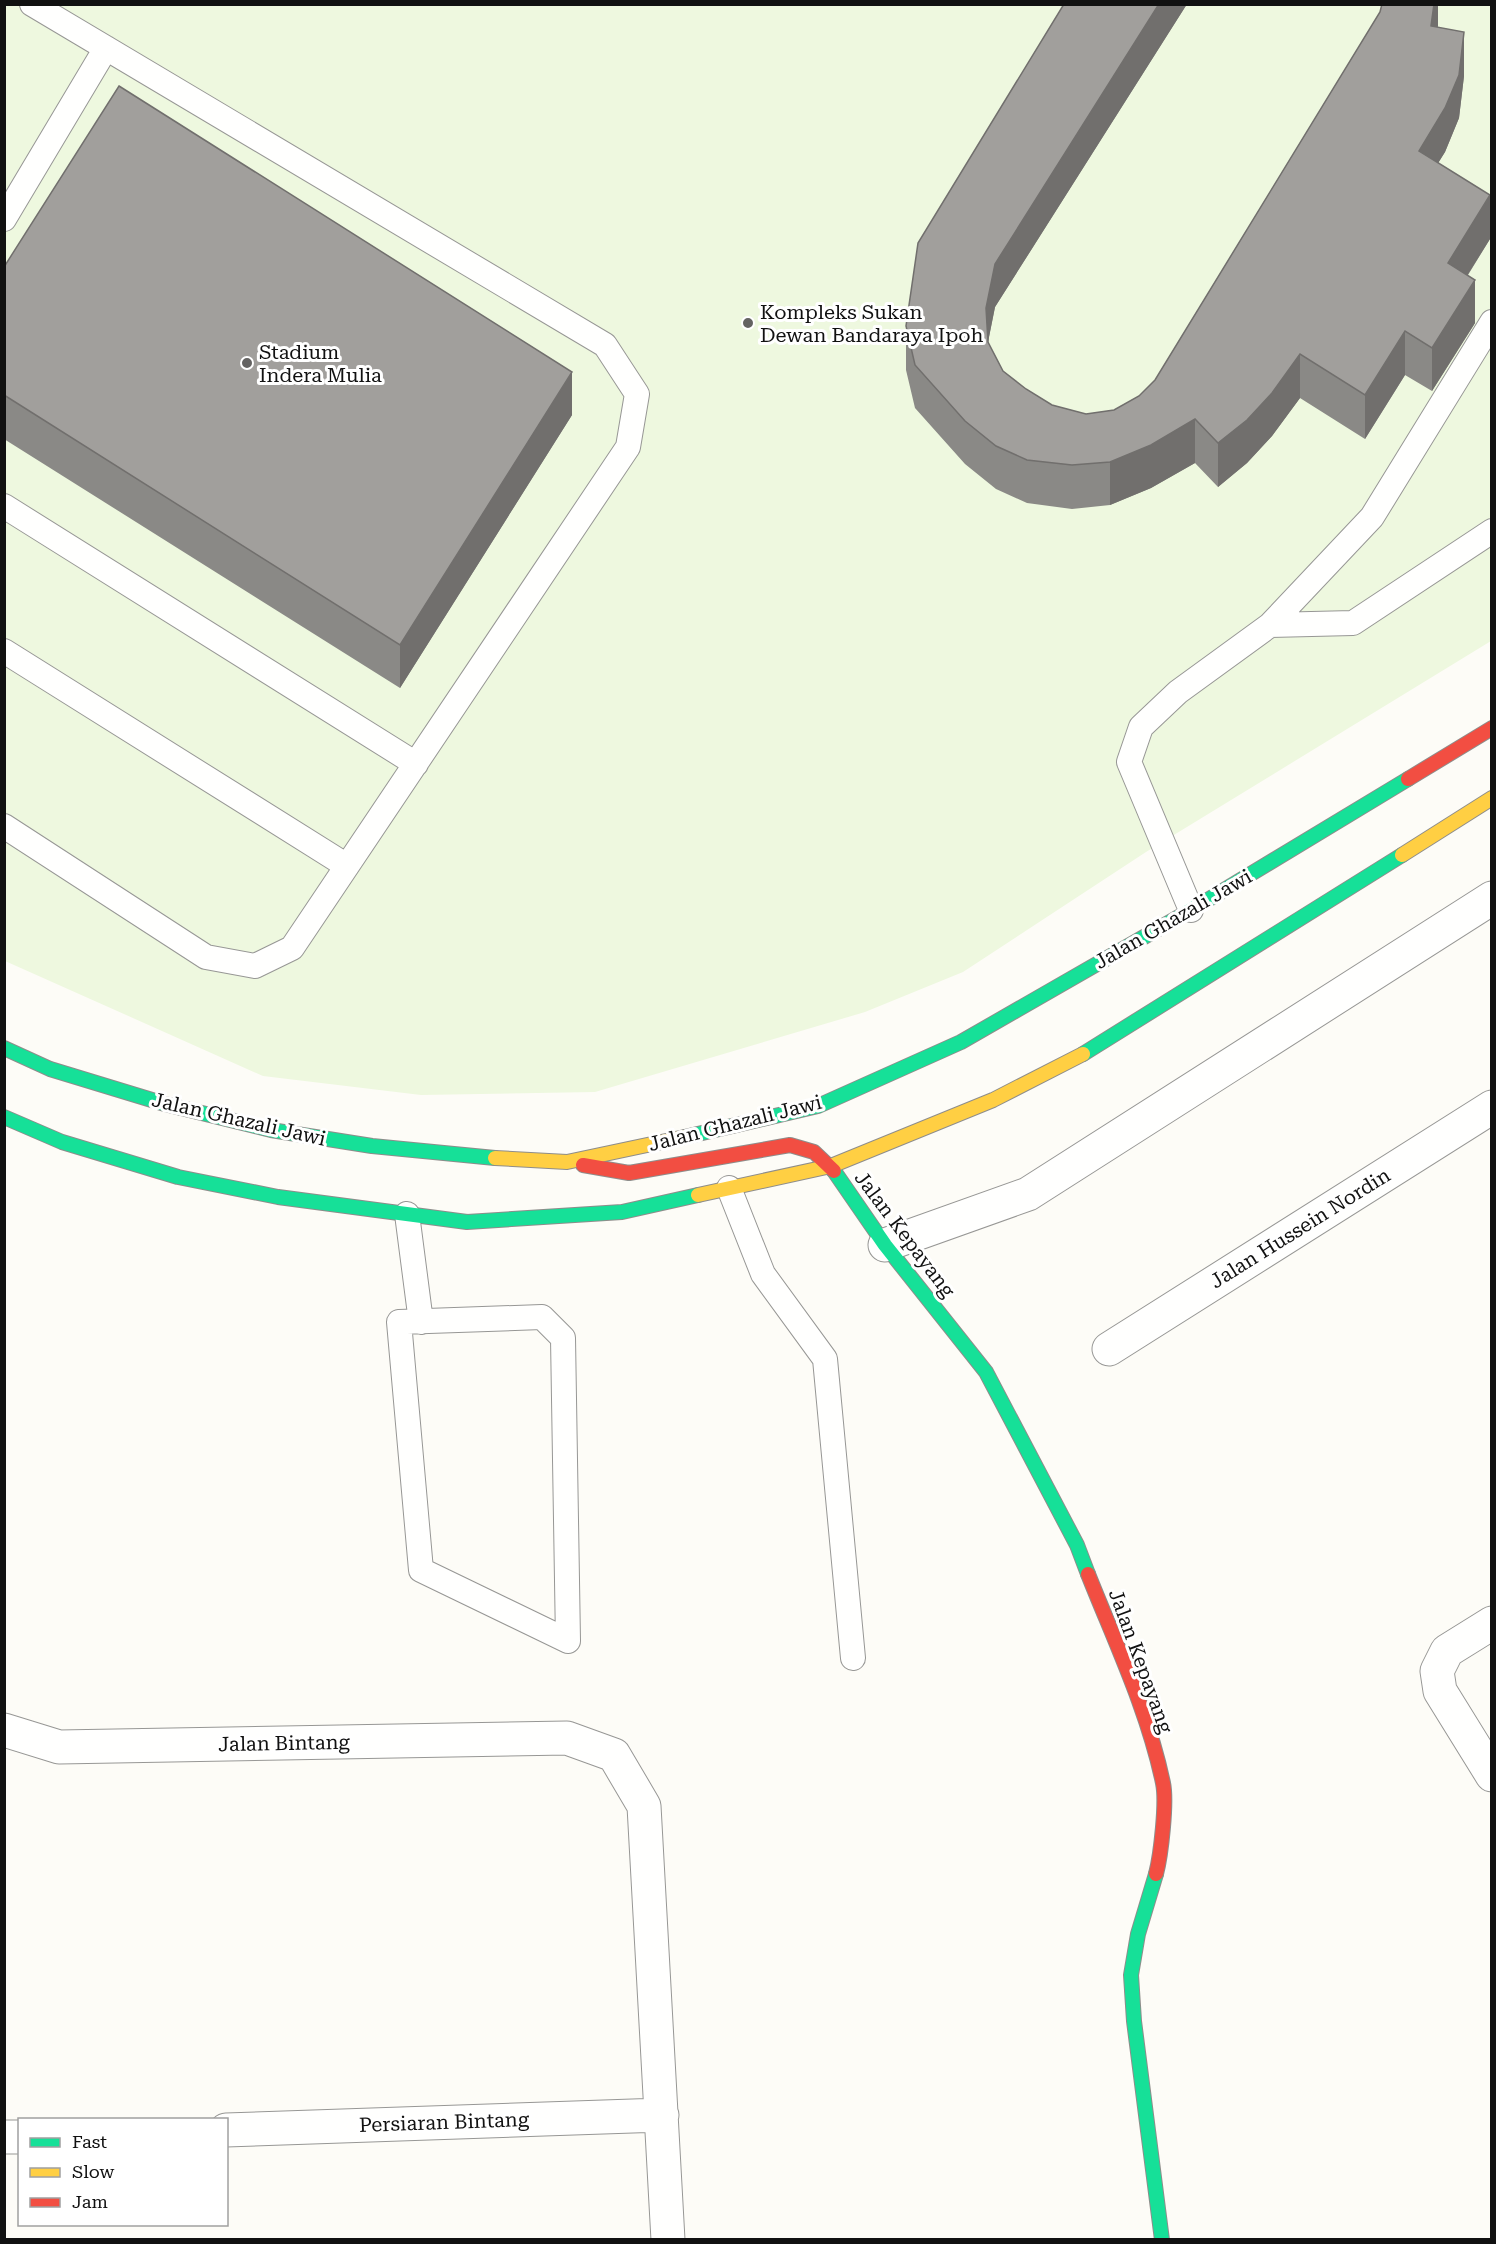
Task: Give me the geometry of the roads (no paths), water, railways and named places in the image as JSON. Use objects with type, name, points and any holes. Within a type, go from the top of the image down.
[{"type":"main road","name":"Jalan Ghazali Jawi","points":[[4,1048],[50,1069],[144,1098],[271,1130],[372,1146],[567,1162],[692,1136],[818,1106],[961,1042],[1191,910],[1491,728]]},
{"type":"main road","points":[[4,1117],[62,1142],[177,1177],[278,1197],[467,1222],[622,1212],[831,1166],[993,1100],[1096,1047],[1491,798]]},
{"type":"main road","points":[[567,1162],[629,1173],[790,1145],[813,1152],[831,1166]]},
{"type":"main road","name":"Jalan Kepayang","points":[[831,1166],[885,1245],[986,1372],[1077,1545],[1143,1714],[1164,1785],[1161,1856],[1138,1934],[1131,1975],[1134,2021],[1162,2240]]},
{"type":"street","points":[[885,1245],[1028,1194],[1491,898]]},
{"type":"street","name":"Jalan Hussein Nordin","points":[[1109,1349],[1491,1107]]},
{"type":"street","points":[[1491,1623],[1448,1651],[1437,1671],[1440,1692],[1491,1775]]},
{"type":"street","name":"Jalan Bintang","points":[[4,1730],[59,1747],[567,1738],[614,1755],[644,1806],[662,2115]]},
{"type":"street","points":[[662,2115],[669,2240]]},
{"type":"street","name":"Persiaran Bintang","points":[[228,2130],[662,2115]]},
{"type":"lane","points":[[4,826],[206,957],[255,966],[292,948],[628,447],[637,394],[605,345],[32,4]]},
{"type":"lane","points":[[4,219],[106,48]]},
{"type":"lane","points":[[1191,910],[1130,762],[1141,727],[1178,692],[1270,625],[1372,518],[1491,322]]},
{"type":"lane","points":[[4,506],[416,764]]},
{"type":"lane","points":[[1270,625],[1353,623],[1491,531]]},
{"type":"lane","points":[[4,651],[347,866]]},
{"type":"lane","points":[[729,1188],[763,1274],[825,1359],[853,1658]]},
{"type":"lane","points":[[407,1214],[421,1322]]},
{"type":"lane","points":[[542,1317],[563,1338],[568,1641],[420,1570],[399,1322],[421,1322],[542,1317]]},
{"type":"place","name":"Kompleks Sukan Dewan Bandaraya Ipoh","points":[[748,323]]},
{"type":"place","name":"Stadium Indera Mulia","points":[[247,363]]}]
